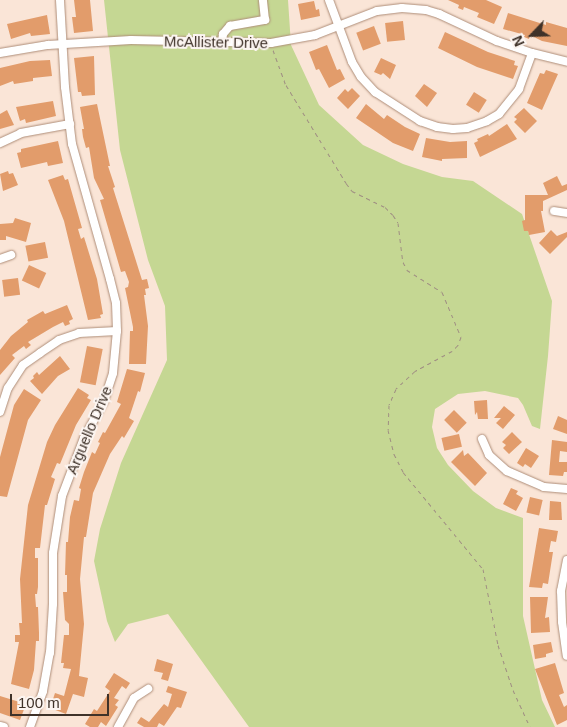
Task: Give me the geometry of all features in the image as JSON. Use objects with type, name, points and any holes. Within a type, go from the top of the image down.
[{"type":"street","name":"Arguello Drive","points":[[30,727],[43,691],[50,652],[53,604],[53,553],[62,496],[84,438],[104,401],[114,373],[117,331],[116,303],[74,151],[62,44],[60,0]]},
{"type":"street","points":[[222,43],[223,34],[230,26],[265,20],[263,0]]},
{"type":"street","points":[[329,0],[352,62],[361,77],[375,92],[420,121],[445,128],[467,128],[487,121],[499,114],[520,88],[532,53]]},
{"type":"street","name":"McAllister Drive","points":[[0,53],[62,44],[131,40],[271,43],[314,35],[377,11],[416,9],[439,14],[480,34],[532,53],[567,62]]},
{"type":"street","points":[[0,143],[21,133],[70,124]]},
{"type":"street","points":[[554,211],[567,213]]},
{"type":"street","points":[[0,259],[11,255]]},
{"type":"street","points":[[0,412],[8,388],[23,365],[40,353],[59,340],[79,333],[117,331]]},
{"type":"street","points":[[482,439],[489,455],[507,471],[544,487],[567,489]]},
{"type":"street","points":[[567,563],[562,607],[567,656]]},
{"type":"street","points":[[118,727],[134,698],[148,689]]},
{"type":"street","points":[[0,726],[4,727]]},
{"type":"path","points":[[271,43],[286,85],[346,183],[352,191],[385,207],[393,215],[398,223],[403,262],[407,270],[442,292],[461,337],[458,345],[452,351],[415,370],[396,389],[389,405],[388,430],[394,454],[403,472],[483,569],[498,645],[512,690],[530,727]]},
{"type":"green space","points":[[104,0],[288,0],[291,45],[319,105],[363,145],[403,164],[442,177],[473,181],[522,214],[552,301],[540,429],[532,426],[518,398],[485,391],[458,394],[435,409],[432,427],[437,448],[448,465],[473,491],[496,508],[523,518],[523,616],[542,700],[555,727],[249,727],[168,614],[128,624],[115,642],[107,621],[94,561],[100,529],[121,463],[167,360],[165,306],[148,260],[120,150]]},
{"type":"building","points":[[74,0],[90,0],[93,31],[74,33],[72,17],[76,17]]},
{"type":"building","points":[[448,0],[486,0],[502,7],[494,24],[477,17],[479,13],[464,7],[463,10],[458,8],[459,5]]},
{"type":"building","points":[[314,1],[316,10],[319,9],[320,16],[301,20],[298,4]]},
{"type":"building","points":[[508,13],[546,25],[546,22],[567,28],[567,46],[542,41],[530,35],[529,39],[524,37],[525,35],[503,29]]},
{"type":"building","points":[[47,15],[50,34],[31,36],[30,33],[11,39],[7,24]]},
{"type":"building","points":[[403,21],[405,40],[387,42],[385,23]]},
{"type":"building","points":[[374,26],[381,44],[363,51],[356,33]]},
{"type":"building","points":[[445,32],[488,52],[515,61],[514,65],[518,66],[513,79],[477,67],[438,48]]},
{"type":"building","points":[[327,45],[337,70],[340,69],[345,79],[329,88],[319,69],[316,70],[309,52]]},
{"type":"building","points":[[94,56],[95,95],[82,96],[81,92],[78,92],[74,58]]},
{"type":"building","points":[[381,58],[396,65],[390,79],[383,73],[381,75],[374,72]]},
{"type":"building","points":[[50,60],[52,76],[33,78],[33,81],[14,84],[13,81],[0,86],[0,68],[30,61]]},
{"type":"building","points":[[546,70],[558,74],[542,110],[527,103],[540,73],[544,74]]},
{"type":"building","points":[[424,84],[437,93],[427,107],[415,96]]},
{"type":"building","points":[[352,88],[360,96],[348,109],[337,98],[345,89],[348,92]]},
{"type":"building","points":[[474,92],[487,100],[479,113],[466,105]]},
{"type":"building","points":[[53,101],[56,116],[26,123],[25,119],[20,121],[16,107]]},
{"type":"building","points":[[97,104],[110,166],[108,166],[115,187],[113,188],[142,280],[147,279],[149,288],[145,289],[146,295],[144,295],[148,326],[146,364],[129,364],[130,331],[133,331],[133,327],[125,288],[128,287],[129,282],[125,271],[121,272],[100,200],[104,199],[94,178],[89,147],[86,148],[83,137],[82,129],[84,129],[80,107]]},
{"type":"building","points":[[366,104],[384,119],[387,115],[420,134],[413,151],[393,143],[356,118]]},
{"type":"building","points":[[524,108],[537,121],[525,133],[514,122],[517,119],[514,117]]},
{"type":"building","points":[[7,110],[14,125],[0,129],[0,114]]},
{"type":"building","points":[[507,124],[517,139],[480,157],[474,143],[478,141],[477,139],[488,134],[489,136]]},
{"type":"building","points":[[426,138],[450,142],[467,141],[467,158],[442,159],[442,161],[422,157]]},
{"type":"building","points":[[58,141],[63,163],[48,166],[47,162],[21,168],[17,153],[21,152],[21,149]]},
{"type":"building","points":[[8,171],[9,174],[13,173],[18,185],[3,191],[0,174]]},
{"type":"building","points":[[63,175],[65,180],[68,179],[82,228],[78,229],[81,239],[84,237],[97,279],[103,314],[100,315],[101,318],[88,320],[64,221],[48,180]]},
{"type":"building","points":[[557,176],[562,186],[567,184],[567,190],[543,201],[543,211],[541,211],[545,232],[529,235],[528,231],[524,231],[522,221],[525,220],[525,195],[548,195],[543,183]]},
{"type":"building","points":[[15,218],[31,223],[26,242],[6,236],[6,240],[0,240],[0,224],[13,223]]},
{"type":"building","points":[[551,230],[557,236],[567,232],[567,237],[550,254],[539,243]]},
{"type":"building","points":[[45,242],[48,258],[28,262],[25,246]]},
{"type":"building","points":[[29,265],[46,273],[39,288],[22,280]]},
{"type":"building","points":[[18,278],[20,295],[4,297],[2,280]]},
{"type":"building","points":[[67,305],[73,319],[69,321],[70,324],[65,326],[63,322],[28,342],[31,345],[26,349],[24,346],[12,355],[15,358],[0,375],[0,350],[11,336],[28,322],[27,320],[43,311],[45,314]]},
{"type":"building","points":[[87,346],[103,349],[96,385],[80,382]]},
{"type":"building","points":[[60,356],[70,369],[58,376],[42,394],[30,381],[37,372],[39,375]]},
{"type":"building","points":[[127,369],[145,373],[140,392],[138,391],[129,418],[134,421],[124,438],[122,436],[110,454],[93,493],[86,537],[84,537],[80,579],[84,624],[79,676],[88,678],[84,697],[73,694],[66,714],[50,708],[55,693],[64,696],[71,669],[63,668],[64,663],[61,663],[64,635],[69,635],[69,624],[65,620],[63,592],[67,592],[67,575],[65,575],[66,542],[68,542],[70,517],[74,500],[79,501],[81,489],[79,488],[92,452],[95,454],[103,432],[105,433],[121,404],[117,402]]},
{"type":"building","points":[[78,388],[89,395],[87,398],[91,400],[76,425],[60,464],[57,463],[51,477],[55,479],[47,505],[45,505],[40,548],[35,548],[35,558],[38,558],[38,587],[37,594],[35,594],[36,607],[38,607],[39,641],[36,641],[34,670],[29,689],[11,684],[19,642],[15,642],[15,635],[20,635],[19,623],[22,623],[20,579],[28,505],[47,442],[55,425]]},
{"type":"building","points":[[24,389],[41,400],[28,420],[7,497],[0,496],[0,457],[14,405]]},
{"type":"building","points":[[487,400],[488,419],[478,419],[477,412],[475,415],[474,401]]},
{"type":"building","points":[[504,406],[515,415],[503,429],[496,423],[501,418],[494,418]]},
{"type":"building","points":[[454,410],[467,423],[457,433],[444,420]]},
{"type":"building","points":[[558,416],[567,420],[567,434],[553,429]]},
{"type":"building","points":[[512,432],[522,442],[509,454],[503,448],[506,445],[502,442]]},
{"type":"building","points":[[459,434],[462,447],[444,451],[441,438]]},
{"type":"building","points":[[552,440],[567,442],[567,452],[560,451],[559,462],[567,462],[567,472],[564,472],[563,476],[549,475]]},
{"type":"building","points":[[526,448],[539,456],[531,468],[525,464],[523,467],[517,463]]},
{"type":"building","points":[[463,450],[464,456],[468,453],[487,473],[475,486],[451,462]]},
{"type":"building","points":[[511,488],[518,491],[516,494],[523,498],[516,511],[503,504]]},
{"type":"building","points":[[530,497],[543,500],[539,516],[526,513]]},
{"type":"building","points":[[550,501],[561,502],[562,520],[549,520]]},
{"type":"building","points":[[539,528],[558,531],[556,542],[551,541],[549,552],[553,552],[548,584],[543,583],[542,588],[529,587]]},
{"type":"building","points":[[530,597],[548,597],[545,618],[549,617],[550,632],[531,633]]},
{"type":"building","points":[[551,642],[553,652],[546,654],[546,657],[535,659],[533,645]]},
{"type":"building","points":[[157,659],[173,664],[168,681],[161,679],[163,673],[154,671]]},
{"type":"building","points":[[555,663],[564,693],[559,695],[564,707],[567,705],[567,720],[557,725],[535,669]]},
{"type":"building","points":[[114,673],[130,683],[126,689],[122,686],[114,698],[119,700],[115,705],[118,707],[106,726],[101,722],[98,727],[90,727],[85,724],[94,709],[97,711],[110,691],[105,687]]},
{"type":"building","points":[[168,686],[187,692],[181,708],[177,707],[164,726],[159,723],[157,727],[144,727],[137,723],[141,717],[149,722],[164,704],[168,707],[172,694],[166,692]]},
{"type":"building","points":[[0,696],[26,704],[20,720],[0,713]]}]
